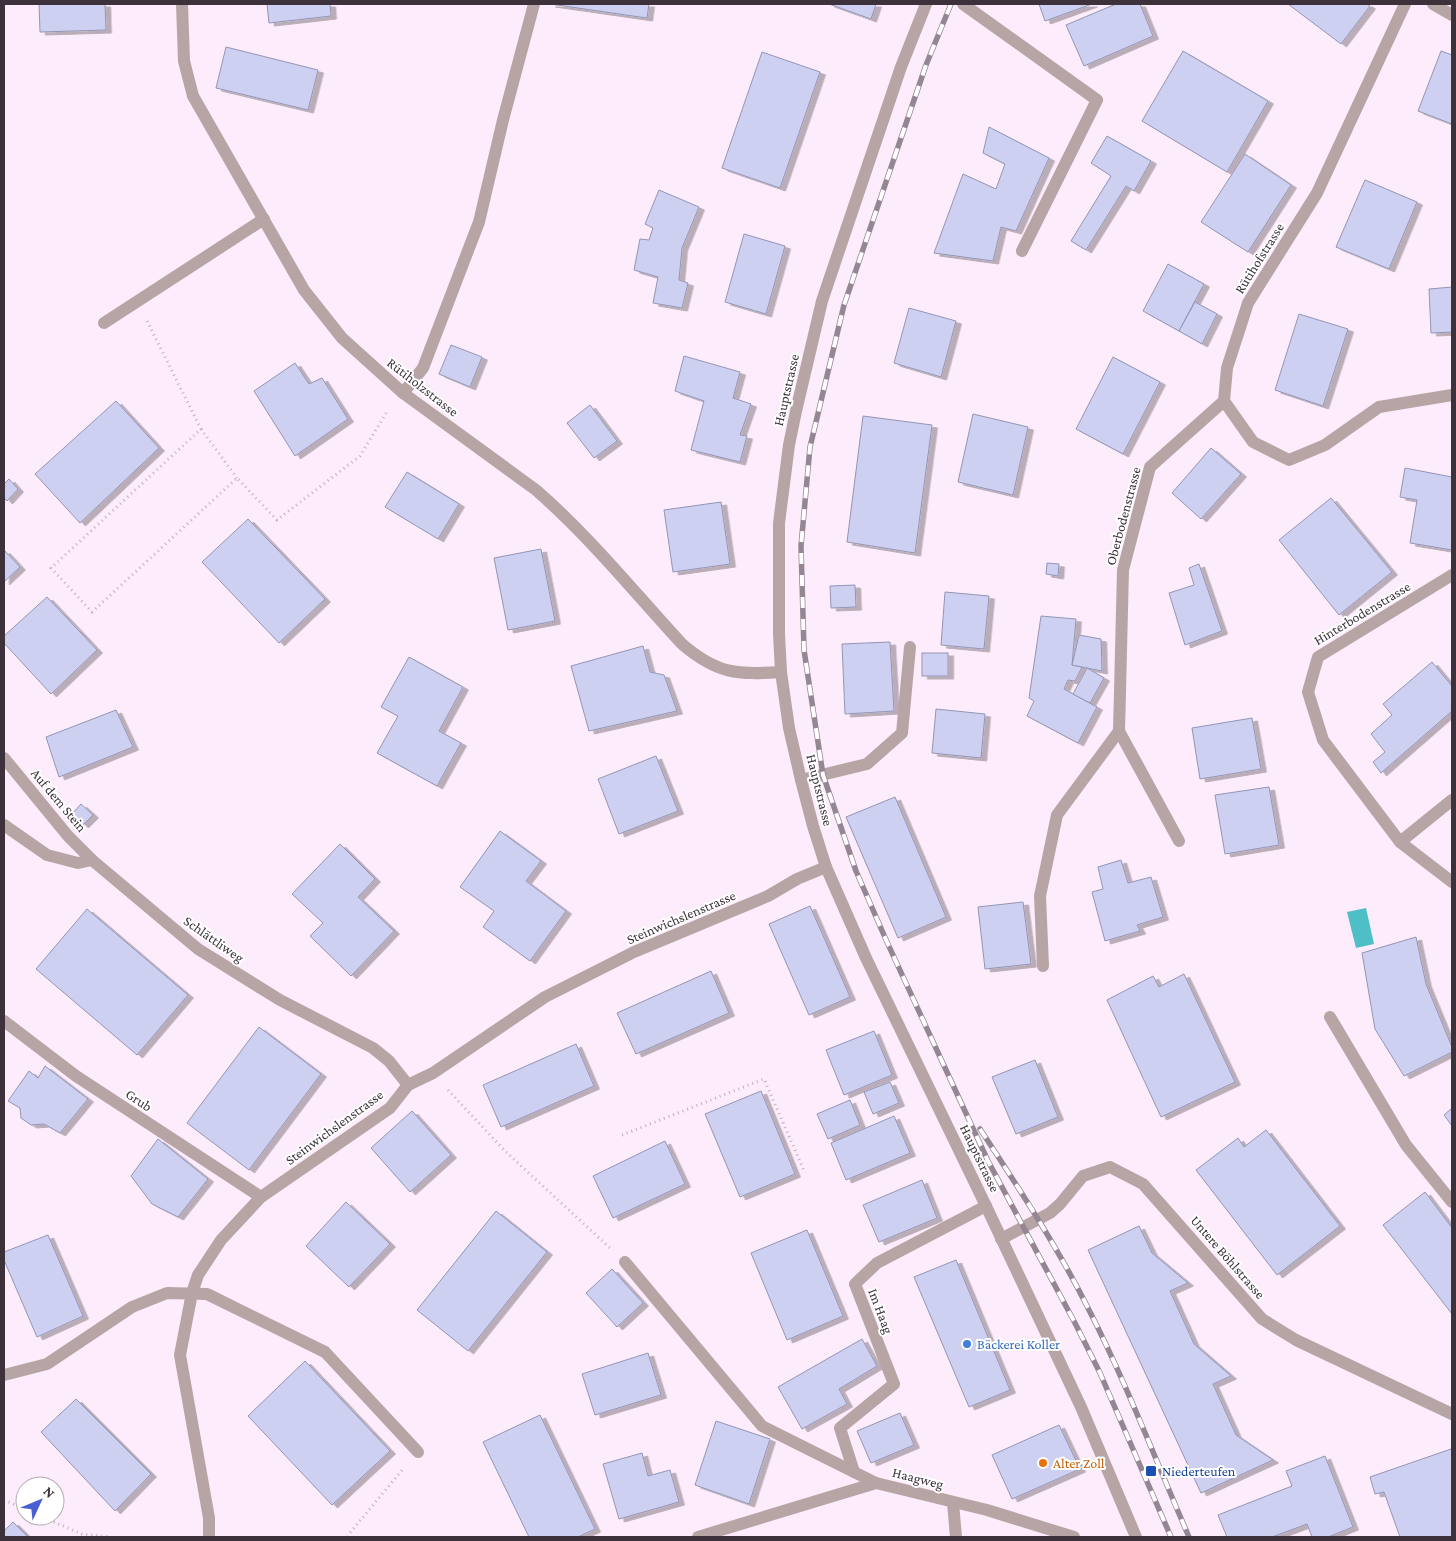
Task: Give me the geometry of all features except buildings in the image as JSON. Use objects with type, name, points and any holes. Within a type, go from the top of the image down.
[{"type":"street","name":"Rütiholzstrasse","points":[[182,4],[184,61],[193,96],[304,290],[342,338],[404,393],[555,506],[693,654],[716,667],[738,673],[781,672]]},
{"type":"street","points":[[404,393],[423,368],[479,222],[502,120],[534,4]]},
{"type":"street","name":"Hauptstrasse","points":[[926,4],[901,67],[822,301],[796,411],[789,445],[779,523],[781,672],[789,728],[800,780],[812,826],[826,867],[866,958],[986,1206],[1080,1408],[1136,1537]]},
{"type":"street","points":[[963,4],[1097,100],[1022,250]]},
{"type":"street","name":"Rütihofstrasse","points":[[1224,401],[1227,368],[1248,303],[1317,193],[1405,4]]},
{"type":"street","points":[[1433,4],[1452,15]]},
{"type":"street","points":[[104,323],[264,219]]},
{"type":"street","points":[[1224,401],[1253,442],[1289,460],[1325,445],[1379,406],[1452,396]]},
{"type":"street","name":"Oberbodenstrasse","points":[[1119,732],[1123,570],[1150,467],[1224,401]]},
{"type":"street","name":"Hinterbodenstrasse","points":[[1452,576],[1318,657],[1308,692],[1323,740],[1400,842],[1452,882]]},
{"type":"street","points":[[800,780],[867,764],[902,733],[910,647]]},
{"type":"street","points":[[1043,966],[1040,896],[1057,815],[1119,732],[1179,841]]},
{"type":"street","name":"Auf dem Stein","points":[[4,758],[68,836],[92,860]]},
{"type":"street","points":[[1400,842],[1452,800]]},
{"type":"street","points":[[4,825],[47,855],[78,863],[92,860]]},
{"type":"street","name":"Schlättliweg","points":[[92,860],[198,949],[280,1000],[373,1048],[389,1061],[408,1084]]},
{"type":"street","name":"Steinwichslenstrasse","points":[[209,1537],[209,1518],[180,1355],[192,1294],[198,1274],[221,1240],[261,1197],[390,1108],[408,1084],[433,1073],[545,997],[634,952],[768,896],[797,879],[826,867]]},
{"type":"street","points":[[1330,1017],[1406,1145],[1452,1202]]},
{"type":"street","name":"Grub","points":[[4,1021],[76,1076],[261,1197]]},
{"type":"street","name":"Untere Böhlstrasse","points":[[1001,1239],[1050,1213],[1084,1176],[1110,1167],[1143,1184],[1262,1319],[1296,1340],[1452,1414]]},
{"type":"street","name":"Im Haag","points":[[854,1472],[840,1428],[894,1384],[855,1284],[876,1263],[986,1206]]},
{"type":"street","points":[[625,1262],[762,1426],[876,1484]]},
{"type":"street","points":[[4,1375],[47,1364],[132,1307],[168,1293],[207,1294],[325,1352],[418,1452]]},
{"type":"street","name":"Haagweg","points":[[698,1537],[876,1484],[987,1510],[1074,1537]]},
{"type":"street","points":[[953,1503],[956,1537]]},
{"type":"path","points":[[138,301],[201,429],[237,478],[277,520],[360,456],[390,407],[404,393]]},
{"type":"path","points":[[201,429],[50,568],[92,612],[237,478]]},
{"type":"path","points":[[433,1073],[505,1151],[625,1262]]},
{"type":"path","points":[[622,1134],[764,1080],[805,1173]]},
{"type":"path","points":[[348,1537],[418,1452]]},
{"type":"path","points":[[63,1526],[82,1534],[111,1537]]},
{"type":"water","points":[[1366,908],[1374,944],[1356,948],[1347,912]]},
{"type":"railway","points":[[951,4],[926,65],[844,305],[810,447],[801,546],[804,650],[823,775],[856,871],[988,1161],[1100,1373],[1171,1537]]},
{"type":"railway","points":[[980,1129],[1050,1239],[1088,1308],[1128,1393],[1189,1537]]},
{"type":"place","name":"Bäckerei Koller","points":[[967,1344]]},
{"type":"place","name":"Alter Zoll","points":[[1043,1463]]},
{"type":"place","name":"Niederteufen","points":[[1151,1471]]}]
